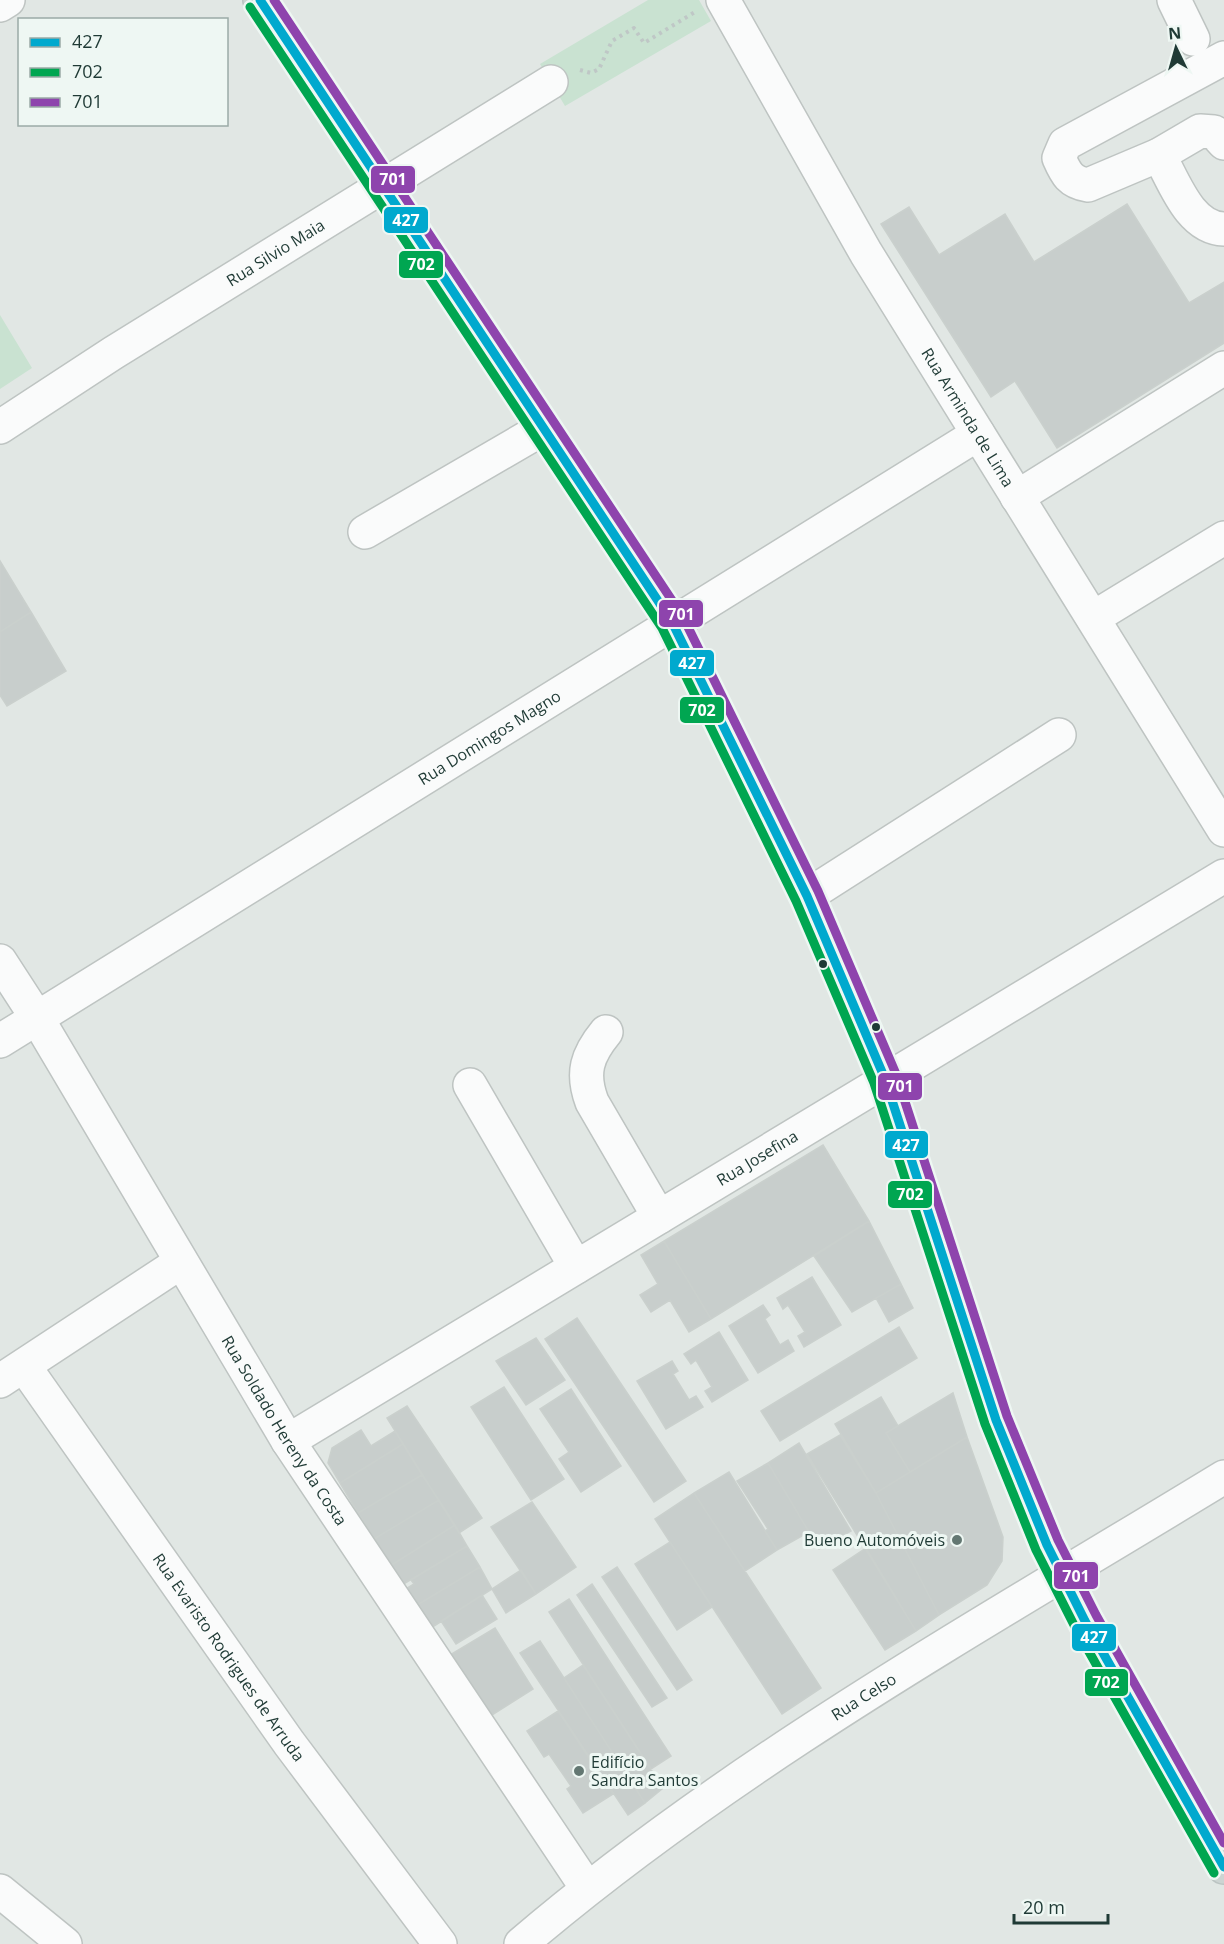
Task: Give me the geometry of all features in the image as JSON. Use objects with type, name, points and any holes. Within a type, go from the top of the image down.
[{"type":"main road","points":[[260,0],[672,622],[807,896],[885,1079],[996,1420],[1062,1577],[1224,1867]]},
{"type":"street","points":[[0,5],[8,0]]},
{"type":"street","name":"Rua Arminda de Lima","points":[[723,0],[866,253],[1017,497],[1222,820]]},
{"type":"street","points":[[1174,0],[1193,39]]},
{"type":"street","points":[[1224,58],[1065,144],[1059,158],[1068,177],[1075,183],[1088,185],[1159,154],[1206,129],[1214,132],[1224,143]]},
{"type":"street","name":"Rua Silvio Maia","points":[[0,427],[113,353],[551,82]]},
{"type":"street","points":[[1159,154],[1196,219],[1215,228],[1224,229]]},
{"type":"street","points":[[1017,497],[1224,368]]},
{"type":"street","points":[[365,532],[544,428]]},
{"type":"street","name":"Rua Domingos Magno","points":[[0,1041],[978,434]]},
{"type":"street","points":[[1093,618],[1224,538]]},
{"type":"street","points":[[807,896],[1059,735]]},
{"type":"street","name":"Rua Josefina","points":[[288,1441],[1224,876]]},
{"type":"street","name":"Rua Soldado Hereny da Costa","points":[[0,961],[37,1018],[288,1441],[586,1888]]},
{"type":"street","points":[[606,1032],[593,1047],[585,1066],[586,1086],[592,1102],[658,1217]]},
{"type":"street","points":[[470,1085],[576,1267]]},
{"type":"street","points":[[12,1373],[181,1262]]},
{"type":"street","name":"Rua Evaristo Rodrigues de Arruda","points":[[12,1373],[440,1944]]},
{"type":"street","name":"Rua Celso","points":[[521,1944],[586,1888],[688,1814],[848,1709],[1224,1478]]},
{"type":"street","points":[[0,1891],[65,1944]]},
{"type":"path","points":[[599,69],[612,41],[634,28],[644,43],[688,16]]},
{"type":"green space","points":[[648,0],[699,0],[711,21],[565,106],[540,64]]},
{"type":"green space","points":[[0,315],[32,368],[0,389]]},
{"type":"building","points":[[1127,204],[1189,303],[1224,282],[1224,343],[1057,448],[1015,381],[991,397],[881,224],[909,207],[939,255],[1005,214],[1034,262]]},
{"type":"building","points":[[0,561],[31,612],[0,632]]},
{"type":"building","points":[[31,612],[66,671],[7,706],[0,695],[0,632]]},
{"type":"building","points":[[823,1145],[869,1221],[711,1319],[664,1241]]},
{"type":"building","points":[[869,1221],[901,1284],[852,1312],[814,1256]]},
{"type":"building","points":[[664,1241],[711,1319],[689,1332],[670,1300],[651,1312],[640,1295],[658,1284],[641,1255]]},
{"type":"building","points":[[812,1277],[841,1325],[804,1347],[798,1336],[805,1332],[788,1305],[783,1309],[777,1298]]},
{"type":"building","points":[[901,1284],[913,1308],[889,1322],[876,1298]]},
{"type":"building","points":[[763,1305],[770,1315],[765,1319],[780,1345],[788,1340],[794,1351],[758,1373],[729,1326]]},
{"type":"building","points":[[577,1318],[686,1481],[654,1502],[545,1339]]},
{"type":"building","points":[[899,1327],[917,1358],[780,1441],[761,1411]]},
{"type":"building","points":[[719,1332],[748,1380],[712,1402],[705,1391],[712,1387],[696,1360],[691,1364],[684,1354]]},
{"type":"building","points":[[536,1338],[565,1380],[526,1405],[496,1361]]},
{"type":"building","points":[[672,1361],[678,1371],[673,1374],[689,1400],[696,1396],[703,1407],[666,1429],[637,1381]]},
{"type":"building","points":[[504,1387],[564,1479],[531,1500],[471,1407]]},
{"type":"building","points":[[571,1389],[621,1466],[581,1492],[559,1459],[569,1452],[540,1409]]},
{"type":"building","points":[[953,1393],[967,1437],[910,1472],[886,1433]]},
{"type":"building","points":[[881,1397],[898,1426],[886,1433],[910,1472],[876,1493],[835,1424]]},
{"type":"building","points":[[407,1406],[482,1518],[459,1533],[387,1418]]},
{"type":"building","points":[[361,1430],[371,1446],[395,1431],[403,1444],[340,1483],[328,1463],[332,1448]]},
{"type":"building","points":[[840,1435],[876,1493],[939,1615],[916,1631],[807,1454]]},
{"type":"building","points":[[967,1437],[1003,1537],[1002,1561],[987,1585],[939,1615],[876,1493]]},
{"type":"building","points":[[799,1443],[851,1531],[819,1549],[768,1463]]},
{"type":"building","points":[[403,1444],[422,1475],[358,1513],[340,1483]]},
{"type":"building","points":[[768,1463],[809,1532],[777,1550],[765,1531],[768,1529],[737,1481]]},
{"type":"building","points":[[729,1472],[777,1550],[745,1571],[694,1493]]},
{"type":"building","points":[[422,1475],[439,1500],[374,1539],[358,1513]]},
{"type":"building","points":[[694,1493],[821,1688],[782,1714],[655,1519]]},
{"type":"building","points":[[439,1500],[455,1525],[390,1566],[374,1539]]},
{"type":"building","points":[[532,1502],[576,1567],[536,1594],[491,1527]]},
{"type":"building","points":[[455,1525],[467,1546],[402,1585],[390,1566]]},
{"type":"building","points":[[670,1542],[712,1607],[677,1630],[635,1564]]},
{"type":"building","points":[[467,1546],[480,1567],[414,1607],[404,1590],[414,1584],[411,1580]]},
{"type":"building","points":[[866,1548],[916,1631],[885,1650],[833,1570]]},
{"type":"building","points":[[480,1567],[492,1589],[431,1628],[414,1607]]},
{"type":"building","points":[[617,1567],[692,1680],[677,1690],[602,1577]]},
{"type":"building","points":[[521,1570],[536,1594],[506,1613],[492,1589]]},
{"type":"building","points":[[592,1584],[667,1698],[652,1707],[577,1595]]},
{"type":"building","points":[[482,1595],[497,1619],[456,1644],[441,1621]]},
{"type":"building","points":[[569,1599],[671,1756],[651,1769],[549,1612]]},
{"type":"building","points":[[495,1628],[533,1689],[492,1715],[450,1655]]},
{"type":"building","points":[[540,1641],[645,1803],[628,1815],[520,1653]]},
{"type":"building","points":[[583,1665],[663,1788],[645,1803],[564,1678]]},
{"type":"building","name":"Edifício Sandra Santos","points":[[558,1711],[613,1794],[583,1813],[567,1789],[571,1786],[549,1754],[544,1757],[527,1731]]},
{"type":"transit line","name":"427","points":[[260,0],[672,622],[807,896],[885,1079],[996,1420],[1047,1545],[1085,1621],[1224,1867]]},
{"type":"transit line","name":"701","points":[[274,0],[683,617],[818,891],[896,1074],[1007,1416],[1058,1540],[1096,1615],[1224,1843]]},
{"type":"transit line","name":"702","points":[[250,7],[662,628],[796,901],[874,1083],[985,1424],[1036,1550],[1075,1627],[1214,1873]]},
{"type":"place","name":"Bueno Automóveis","points":[[957,1540]]},
{"type":"place","name":"Edifício Sandra Santos","points":[[579,1771]]}]
